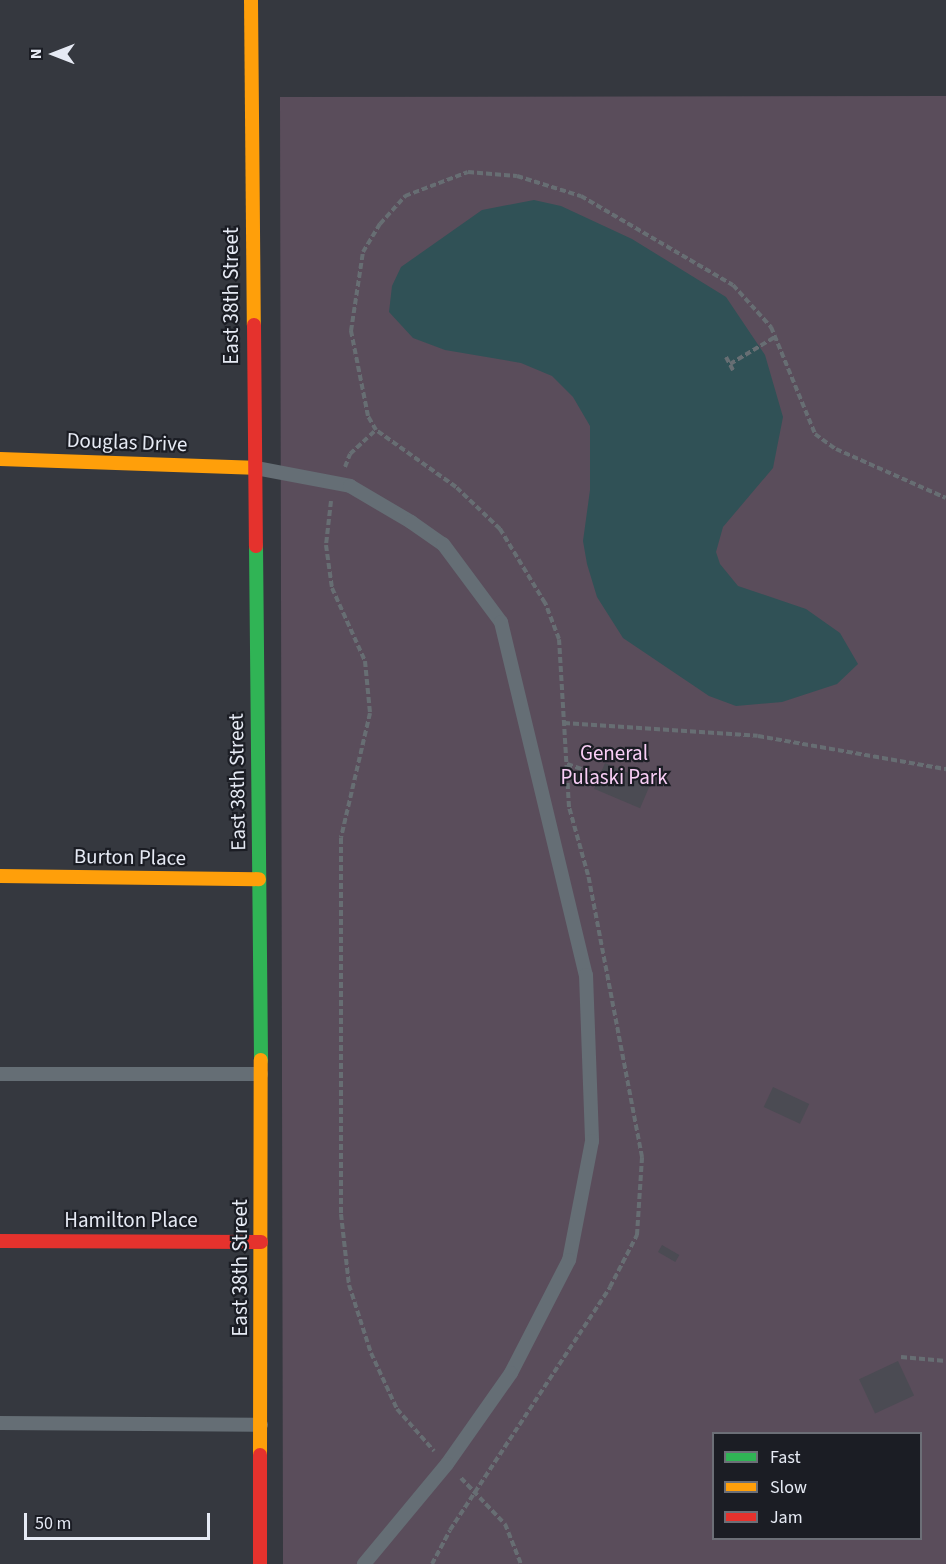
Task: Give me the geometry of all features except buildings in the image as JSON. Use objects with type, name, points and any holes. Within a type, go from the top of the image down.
[{"type":"main road","name":"East 38th Street","points":[[251,0],[253,468],[261,1074],[260,1564]]},
{"type":"main road","name":"Douglas Drive","points":[[0,459],[253,468]]},
{"type":"main road","name":"Burton Place","points":[[0,876],[259,879]]},
{"type":"main road","name":"Hamilton Place","points":[[0,1240],[261,1242]]},
{"type":"lane","points":[[253,468],[350,486],[443,544],[501,622],[586,975],[592,1141],[569,1260],[511,1373],[447,1464],[364,1564]]},
{"type":"lane","points":[[0,1074],[261,1074]]},
{"type":"lane","points":[[0,1424],[261,1425]]},
{"type":"path","points":[[432,1564],[475,1491],[610,1287],[637,1235],[642,1196],[642,1157],[631,1089],[569,807],[559,639],[520,558],[500,529],[456,487],[376,430],[368,416],[353,356],[355,292],[363,252],[380,224],[405,196],[468,172],[517,176],[581,196],[733,285],[773,339],[815,434],[836,449],[946,498]]},
{"type":"path","points":[[729,364],[773,339]]},
{"type":"path","points":[[726,357],[733,369]]},
{"type":"path","points":[[376,430],[350,454],[330,504],[326,544],[332,588],[365,661],[370,713],[361,767],[341,838],[341,1214],[349,1285],[371,1353],[397,1409],[505,1524],[521,1564]]},
{"type":"path","points":[[564,723],[758,736],[946,769]]},
{"type":"path","points":[[567,764],[599,775]]},
{"type":"path","points":[[901,1358],[946,1361]]},
{"type":"green space","name":"General Pulaski Park","points":[[946,96],[946,1564],[283,1564],[280,97]]},
{"type":"water","points":[[534,200],[561,206],[632,239],[726,297],[765,355],[783,417],[773,468],[723,527],[716,552],[720,564],[738,586],[806,609],[840,633],[858,664],[837,684],[782,702],[736,706],[709,696],[623,638],[597,597],[587,564],[583,541],[590,490],[590,426],[573,397],[552,376],[521,363],[445,350],[413,338],[389,312],[392,286],[401,267],[482,210]]},
{"type":"traffic: fast","points":[[256,546],[261,1060]]},
{"type":"traffic: slow","points":[[251,0],[254,325]]},
{"type":"traffic: slow","points":[[0,459],[253,468]]},
{"type":"traffic: slow","points":[[0,876],[259,879]]},
{"type":"traffic: slow","points":[[260,1455],[261,1060]]},
{"type":"traffic: jam","points":[[254,325],[256,546]]},
{"type":"traffic: jam","points":[[0,1241],[261,1242]]},
{"type":"traffic: jam","points":[[260,1455],[260,1564]]}]
